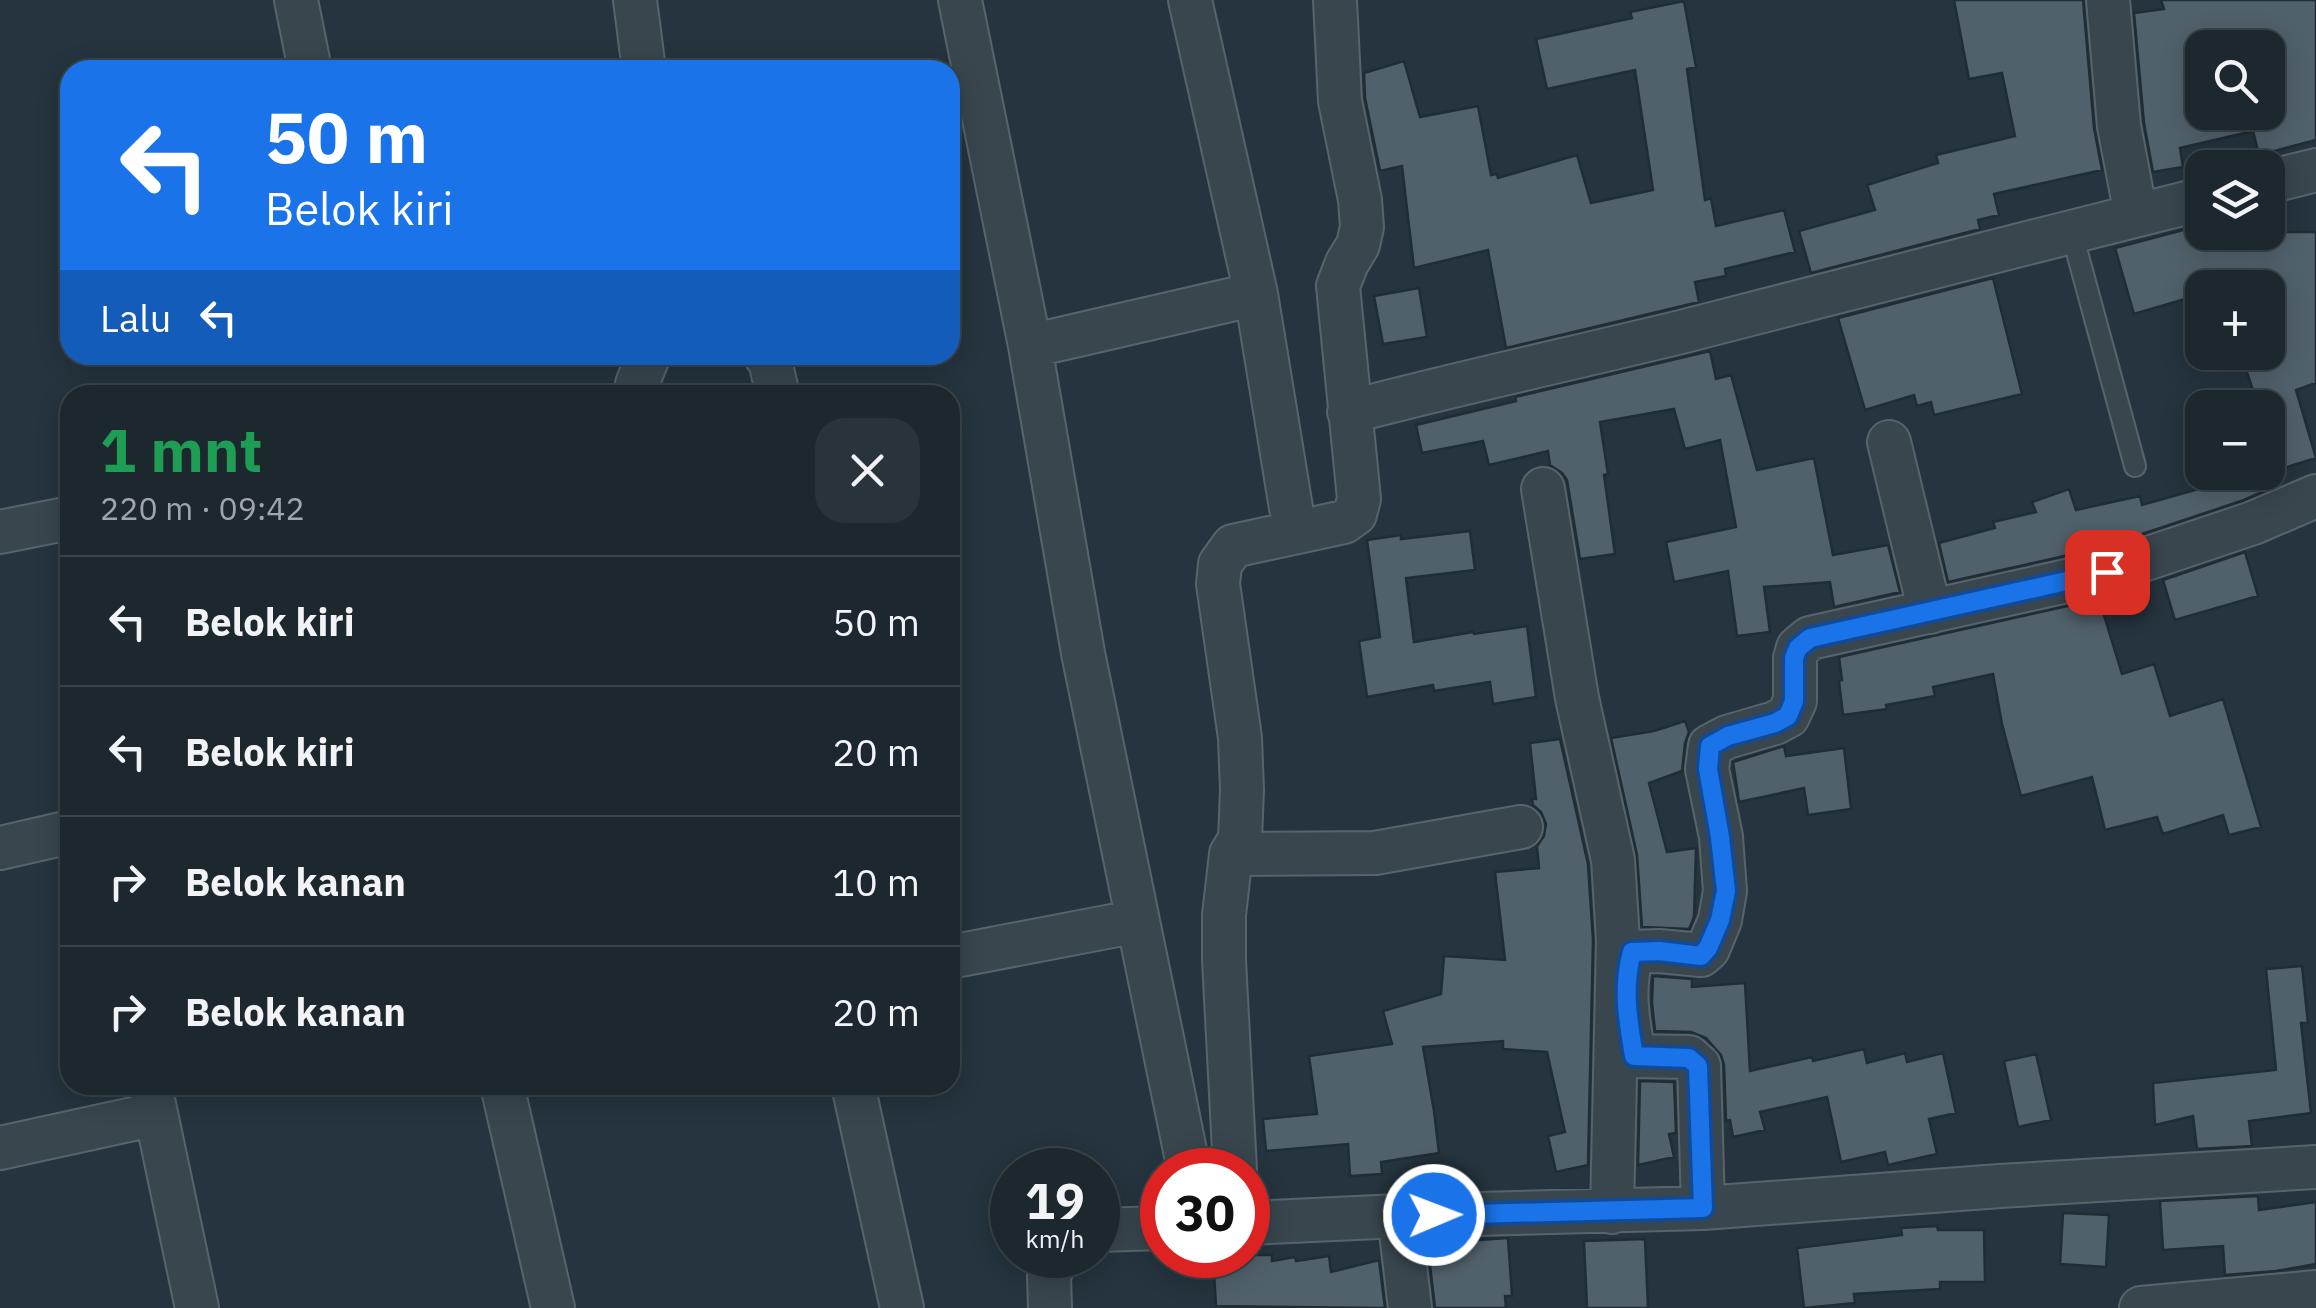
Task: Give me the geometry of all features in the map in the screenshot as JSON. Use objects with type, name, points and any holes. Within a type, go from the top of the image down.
[{"type":"street","points":[[296,0],[308,60]]},
{"type":"street","points":[[635,0],[643,60]]},
{"type":"street","points":[[960,0],[1030,346],[1083,653],[1184,1148]]},
{"type":"street","points":[[1190,0],[1256,294],[1291,508]]},
{"type":"street","points":[[1234,1148],[1224,916],[1232,854],[1240,840],[1241,755],[1218,584],[1220,564],[1233,546],[1344,522],[1355,514],[1359,499],[1338,286],[1358,245],[1362,227],[1340,101],[1336,0]]},
{"type":"street","points":[[2108,0],[2119,126],[2136,215]]},
{"type":"street","points":[[2285,178],[2316,170]]},
{"type":"street","points":[[1349,412],[2185,203]]},
{"type":"street","points":[[1030,346],[1256,294]]},
{"type":"street","points":[[1889,442],[1930,612]]},
{"type":"street","points":[[1543,489],[1577,698],[1614,860],[1618,940],[1612,1212]]},
{"type":"street","points":[[1703,1208],[1698,1066],[1689,1058],[1634,1056],[1626,1009],[1632,952],[1701,956],[1720,920],[1726,891],[1708,769],[1710,746],[1788,716],[1794,701],[1794,658],[1798,648],[1810,638],[2107,572],[2253,523],[2316,496]]},
{"type":"street","points":[[0,532],[60,520]]},
{"type":"street","points":[[1232,854],[1375,853],[1522,827]]},
{"type":"street","points":[[0,848],[60,834]]},
{"type":"street","points":[[960,956],[1138,921]]},
{"type":"street","points":[[504,1095],[553,1308]]},
{"type":"street","points":[[855,1095],[902,1308]]},
{"type":"street","points":[[0,1148],[153,1099],[197,1308]]},
{"type":"street","points":[[1270,1222],[1703,1208],[2316,1166]]},
{"type":"street","points":[[1398,1216],[1410,1308]]},
{"type":"street","points":[[1049,1278],[1050,1308]]},
{"type":"street","points":[[2141,1308],[2316,1292]]},
{"type":"lane","points":[[2072,230],[2135,466]]},
{"type":"building","points":[[1954,0],[2083,0],[2094,128],[2102,170],[1994,194],[1999,215],[1978,220],[1980,229],[1811,273],[1799,231],[1875,210],[1867,185],[1938,163],[1936,155],[2015,136],[2002,73],[1969,79]]},
{"type":"building","points":[[2161,0],[2316,0],[2316,140],[2278,150],[2258,150],[2253,131],[2180,148],[2183,167],[2153,172],[2144,123],[2134,13],[2164,9]]},
{"type":"building","points":[[1684,1],[1696,67],[1687,69],[1705,200],[1711,198],[1716,226],[1784,210],[1795,252],[1725,269],[1726,276],[1695,282],[1699,302],[1506,348],[1488,250],[1414,268],[1402,166],[1380,171],[1365,98],[1364,73],[1404,61],[1420,117],[1478,106],[1491,175],[1497,174],[1498,178],[1577,155],[1591,203],[1653,190],[1635,70],[1547,89],[1536,39],[1632,18],[1630,12]]},
{"type":"building","points":[[2185,229],[2185,250],[2285,250],[2285,232],[2316,232],[2316,383],[2296,390],[2316,458],[2285,468],[2285,390],[2253,390],[2246,370],[2285,370],[2285,270],[2185,270],[2185,299],[2134,314],[2115,248]]},
{"type":"building","points":[[1993,278],[2022,394],[1934,415],[1931,402],[1917,406],[1914,395],[1865,410],[1838,318]]},
{"type":"building","points":[[1419,288],[1427,337],[1383,344],[1374,296]]},
{"type":"building","points":[[1710,351],[1716,379],[1731,375],[1757,470],[1814,458],[1833,555],[1888,545],[1900,592],[1834,607],[1830,582],[1764,587],[1770,632],[1737,636],[1728,571],[1674,582],[1666,542],[1736,527],[1720,440],[1685,449],[1674,409],[1600,422],[1615,554],[1580,559],[1567,480],[1550,465],[1548,451],[1489,465],[1483,441],[1422,453],[1416,425]]},
{"type":"building","points":[[2069,489],[2076,510],[2140,496],[2142,505],[2195,490],[2267,490],[2100,548],[1948,582],[1939,543],[1995,528],[1993,522],[2036,512],[2032,502]]},
{"type":"building","points":[[1470,531],[1475,570],[1406,578],[1414,642],[1527,626],[1536,697],[1493,704],[1490,682],[1434,691],[1433,685],[1367,697],[1359,641],[1380,637],[1367,540]]},
{"type":"building","points":[[2245,552],[2258,596],[2175,620],[2163,580]]},
{"type":"building","points":[[2099,599],[2122,674],[2154,664],[2170,716],[2223,699],[2261,827],[2229,835],[2223,815],[2163,834],[2157,817],[2105,830],[2092,777],[2021,796],[1993,674],[1933,687],[1935,696],[1886,705],[1887,709],[1843,715],[1839,657]]},
{"type":"building","points":[[1685,721],[1689,732],[1682,771],[1649,783],[1667,852],[1696,848],[1694,917],[1689,929],[1642,927],[1637,855],[1611,738]]},
{"type":"building","points":[[1560,739],[1588,864],[1593,940],[1588,1165],[1556,1172],[1548,1136],[1565,1132],[1547,1052],[1503,1049],[1503,1041],[1423,1047],[1439,1153],[1381,1162],[1382,1174],[1350,1176],[1348,1144],[1266,1148],[1263,1119],[1317,1114],[1309,1056],[1392,1044],[1383,1011],[1441,994],[1444,956],[1505,960],[1495,872],[1539,868],[1537,846],[1546,824],[1533,805],[1532,799],[1536,799],[1530,743]]},
{"type":"building","points":[[1784,746],[1786,756],[1844,748],[1851,809],[1808,815],[1804,788],[1739,802],[1733,762]]},
{"type":"building","points":[[2302,966],[2308,1023],[2301,1023],[2311,1113],[2249,1121],[2252,1146],[2197,1149],[2193,1116],[2155,1125],[2153,1083],[2276,1070],[2266,969]]},
{"type":"building","points":[[1653,976],[1692,979],[1692,987],[1745,983],[1750,1071],[1864,1049],[1867,1063],[1905,1053],[1907,1062],[1943,1053],[1956,1113],[1929,1119],[1937,1154],[1888,1165],[1885,1152],[1841,1162],[1827,1097],[1760,1112],[1765,1130],[1733,1137],[1730,1120],[1726,1121],[1721,1055],[1706,1038],[1691,1032],[1655,1031]]},
{"type":"building","points":[[2036,1054],[2051,1120],[2018,1127],[2004,1061]]},
{"type":"building","points":[[1640,1081],[1674,1082],[1676,1133],[1669,1134],[1674,1157],[1638,1165]]},
{"type":"building","points":[[2258,1196],[2259,1210],[2316,1202],[2316,1264],[2225,1275],[2223,1246],[2163,1250],[2160,1201]]},
{"type":"building","points":[[2063,1213],[2109,1215],[2106,1267],[2060,1264]]},
{"type":"building","points":[[1937,1226],[1938,1230],[1984,1230],[1985,1282],[1940,1282],[1940,1289],[1854,1294],[1855,1303],[1804,1308],[1797,1248],[1902,1235],[1901,1228]]},
{"type":"building","points":[[1508,1238],[1512,1296],[1505,1296],[1506,1308],[1435,1308],[1428,1248]]},
{"type":"building","points":[[1645,1239],[1648,1308],[1587,1308],[1584,1241]]},
{"type":"building","points":[[1270,1255],[1272,1261],[1329,1256],[1331,1272],[1379,1260],[1385,1308],[1216,1306],[1214,1278],[1270,1278]]},
{"type":"route","points":[[1434,1215],[1703,1208],[1698,1066],[1689,1058],[1634,1056],[1626,1009],[1632,952],[1701,956],[1720,920],[1726,891],[1708,769],[1710,746],[1788,716],[1794,701],[1794,658],[1798,648],[1810,638],[2107,572]]}]
